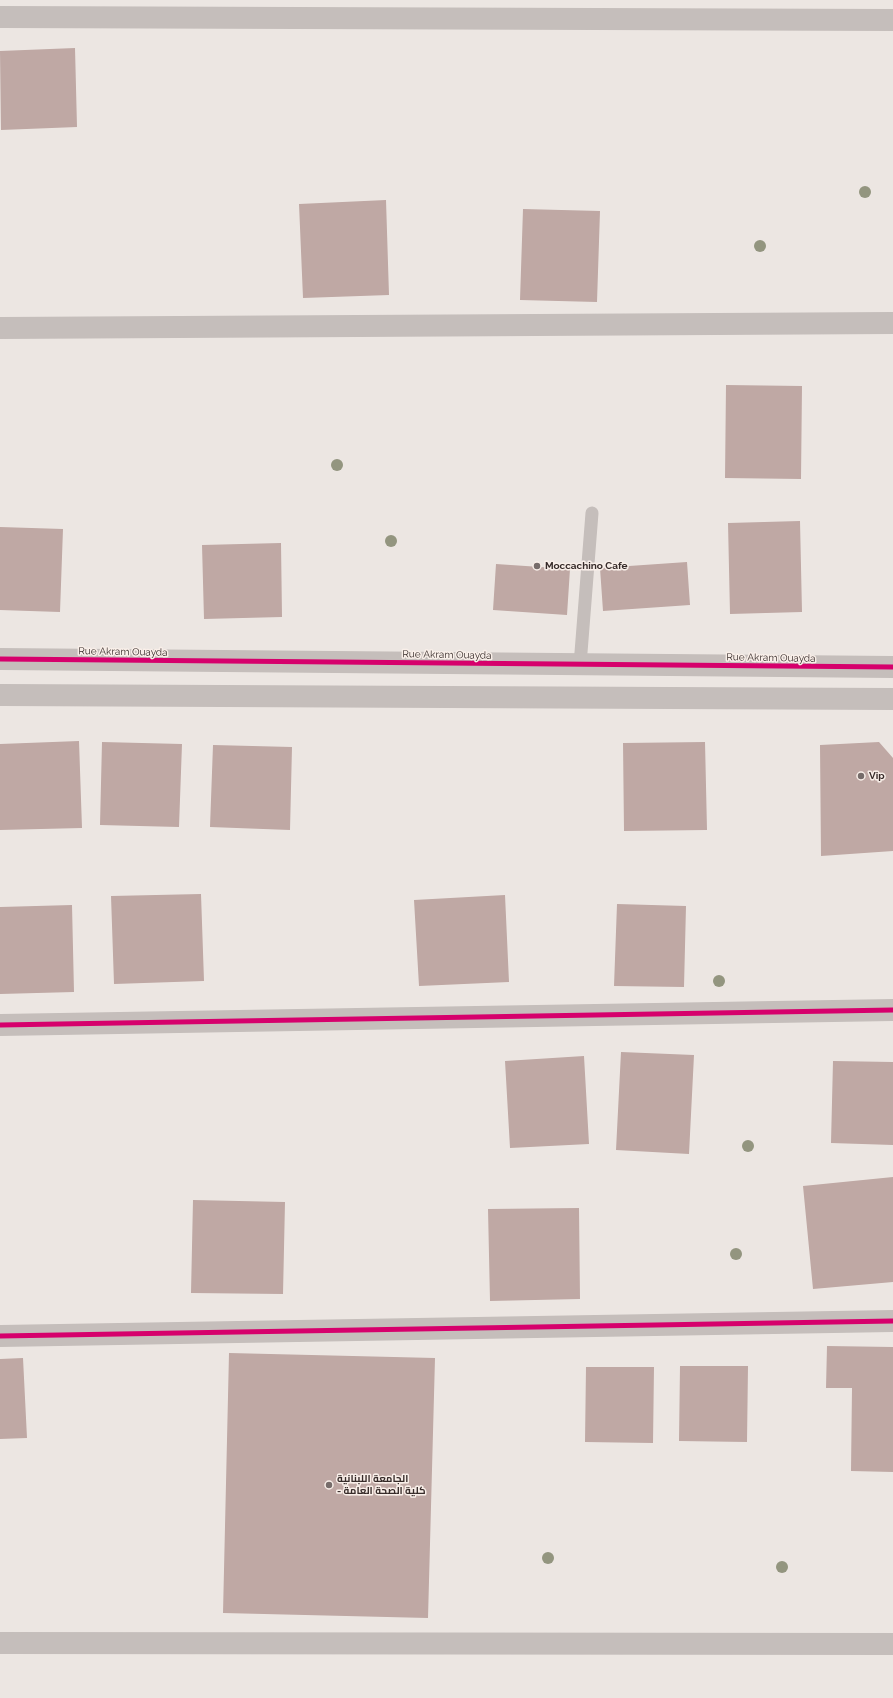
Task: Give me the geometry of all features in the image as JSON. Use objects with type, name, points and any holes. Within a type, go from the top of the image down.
[{"type":"street","points":[[0,17],[893,20]]},
{"type":"street","points":[[0,328],[893,323]]},
{"type":"street","name":"Rue Akram Ouayda","points":[[0,659],[893,667]]},
{"type":"street","points":[[0,695],[893,700]]},
{"type":"street","points":[[0,1025],[893,1010]]},
{"type":"street","points":[[0,1336],[893,1320]]},
{"type":"street","points":[[0,1643],[893,1644]]},
{"type":"lane","points":[[580,665],[592,513]]},
{"type":"building","points":[[75,48],[77,127],[1,130],[0,51]]},
{"type":"building","points":[[386,200],[389,295],[303,298],[299,204]]},
{"type":"building","points":[[523,209],[600,211],[597,302],[520,300]]},
{"type":"building","points":[[726,385],[802,386],[801,479],[725,478]]},
{"type":"building","points":[[800,521],[802,612],[730,614],[728,523]]},
{"type":"building","points":[[0,527],[63,529],[60,612],[0,610]]},
{"type":"building","points":[[281,543],[282,617],[204,619],[202,545]]},
{"type":"building","points":[[687,562],[690,605],[603,611],[600,568]]},
{"type":"building","points":[[496,564],[570,569],[567,615],[493,610]]},
{"type":"building","points":[[79,741],[82,828],[0,830],[0,744]]},
{"type":"building","points":[[102,742],[182,744],[179,827],[100,825]]},
{"type":"building","points":[[705,742],[707,830],[624,831],[623,743]]},
{"type":"building","points":[[879,742],[893,758],[893,851],[821,856],[820,745]]},
{"type":"building","points":[[213,745],[292,747],[290,830],[210,827]]},
{"type":"building","points":[[201,894],[204,981],[114,984],[111,896]]},
{"type":"building","points":[[505,895],[509,982],[419,986],[414,900]]},
{"type":"building","points":[[617,904],[686,906],[684,987],[614,986]]},
{"type":"building","points":[[72,905],[74,992],[0,994],[0,907]]},
{"type":"building","points":[[621,1052],[694,1055],[689,1154],[616,1150]]},
{"type":"building","points":[[584,1056],[589,1144],[510,1148],[505,1061]]},
{"type":"building","points":[[833,1061],[893,1062],[893,1145],[831,1143]]},
{"type":"building","points":[[893,1177],[893,1282],[813,1289],[803,1186]]},
{"type":"building","points":[[193,1200],[285,1202],[283,1294],[191,1293]]},
{"type":"building","points":[[579,1208],[580,1299],[490,1301],[488,1209]]},
{"type":"building","points":[[827,1346],[893,1347],[893,1472],[851,1471],[852,1388],[826,1388]]},
{"type":"building","name":"الجامعة اللبنانية - كلية الصحة العامة","points":[[229,1353],[435,1358],[428,1618],[223,1613]]},
{"type":"building","points":[[23,1358],[27,1438],[0,1439],[0,1359]]},
{"type":"building","points":[[680,1366],[748,1366],[747,1442],[679,1441]]},
{"type":"building","points":[[586,1367],[654,1367],[653,1443],[585,1442]]},
{"type":"cycle path","points":[[0,659],[893,667]]},
{"type":"cycle path","points":[[0,1025],[893,1010]]},
{"type":"cycle path","points":[[0,1336],[893,1321]]},
{"type":"place","name":"Moccachino Cafe","points":[[537,566]]},
{"type":"place","name":"Vip","points":[[861,776]]},
{"type":"place","name":"الجامعة اللبنانية - كلية الصحة العامة","points":[[329,1485]]}]
